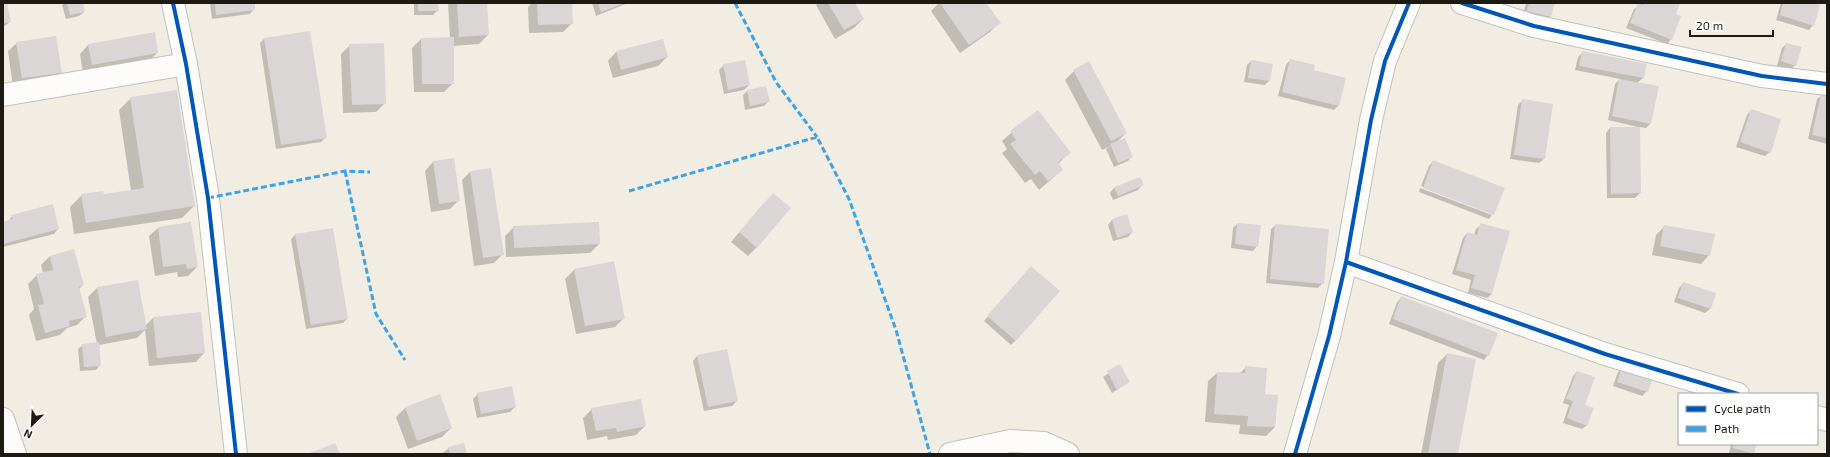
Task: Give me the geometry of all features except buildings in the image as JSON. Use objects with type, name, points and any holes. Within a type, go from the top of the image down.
[{"type":"street","points":[[173,3],[186,64],[208,198],[236,454]]},
{"type":"street","points":[[1295,454],[1329,336],[1346,262],[1371,120],[1381,76],[1385,61],[1409,3]]},
{"type":"street","points":[[1462,3],[1534,26],[1762,76],[1827,84]]},
{"type":"street","points":[[3,95],[186,64]]},
{"type":"street","points":[[1346,262],[1605,354],[1735,393]]},
{"type":"street","points":[[3,419],[15,454]]},
{"type":"street","points":[[950,454],[1010,441],[1044,443],[1068,454]]},
{"type":"marked path","points":[[735,3],[776,82],[817,137]]},
{"type":"marked path","points":[[629,191],[817,137],[849,199],[896,330],[930,454]]},
{"type":"marked path","points":[[345,171],[376,314],[405,360]]},
{"type":"marked path","points":[[208,198],[345,171],[370,172]]},
{"type":"cycle path","points":[[173,3],[186,64],[208,198],[236,454]]},
{"type":"cycle path","points":[[1295,454],[1329,336],[1346,262],[1371,120],[1385,61],[1409,3]]},
{"type":"cycle path","points":[[1462,3],[1534,26],[1762,76],[1827,84]]},
{"type":"cycle path","points":[[1346,262],[1605,354],[1735,393]]}]
